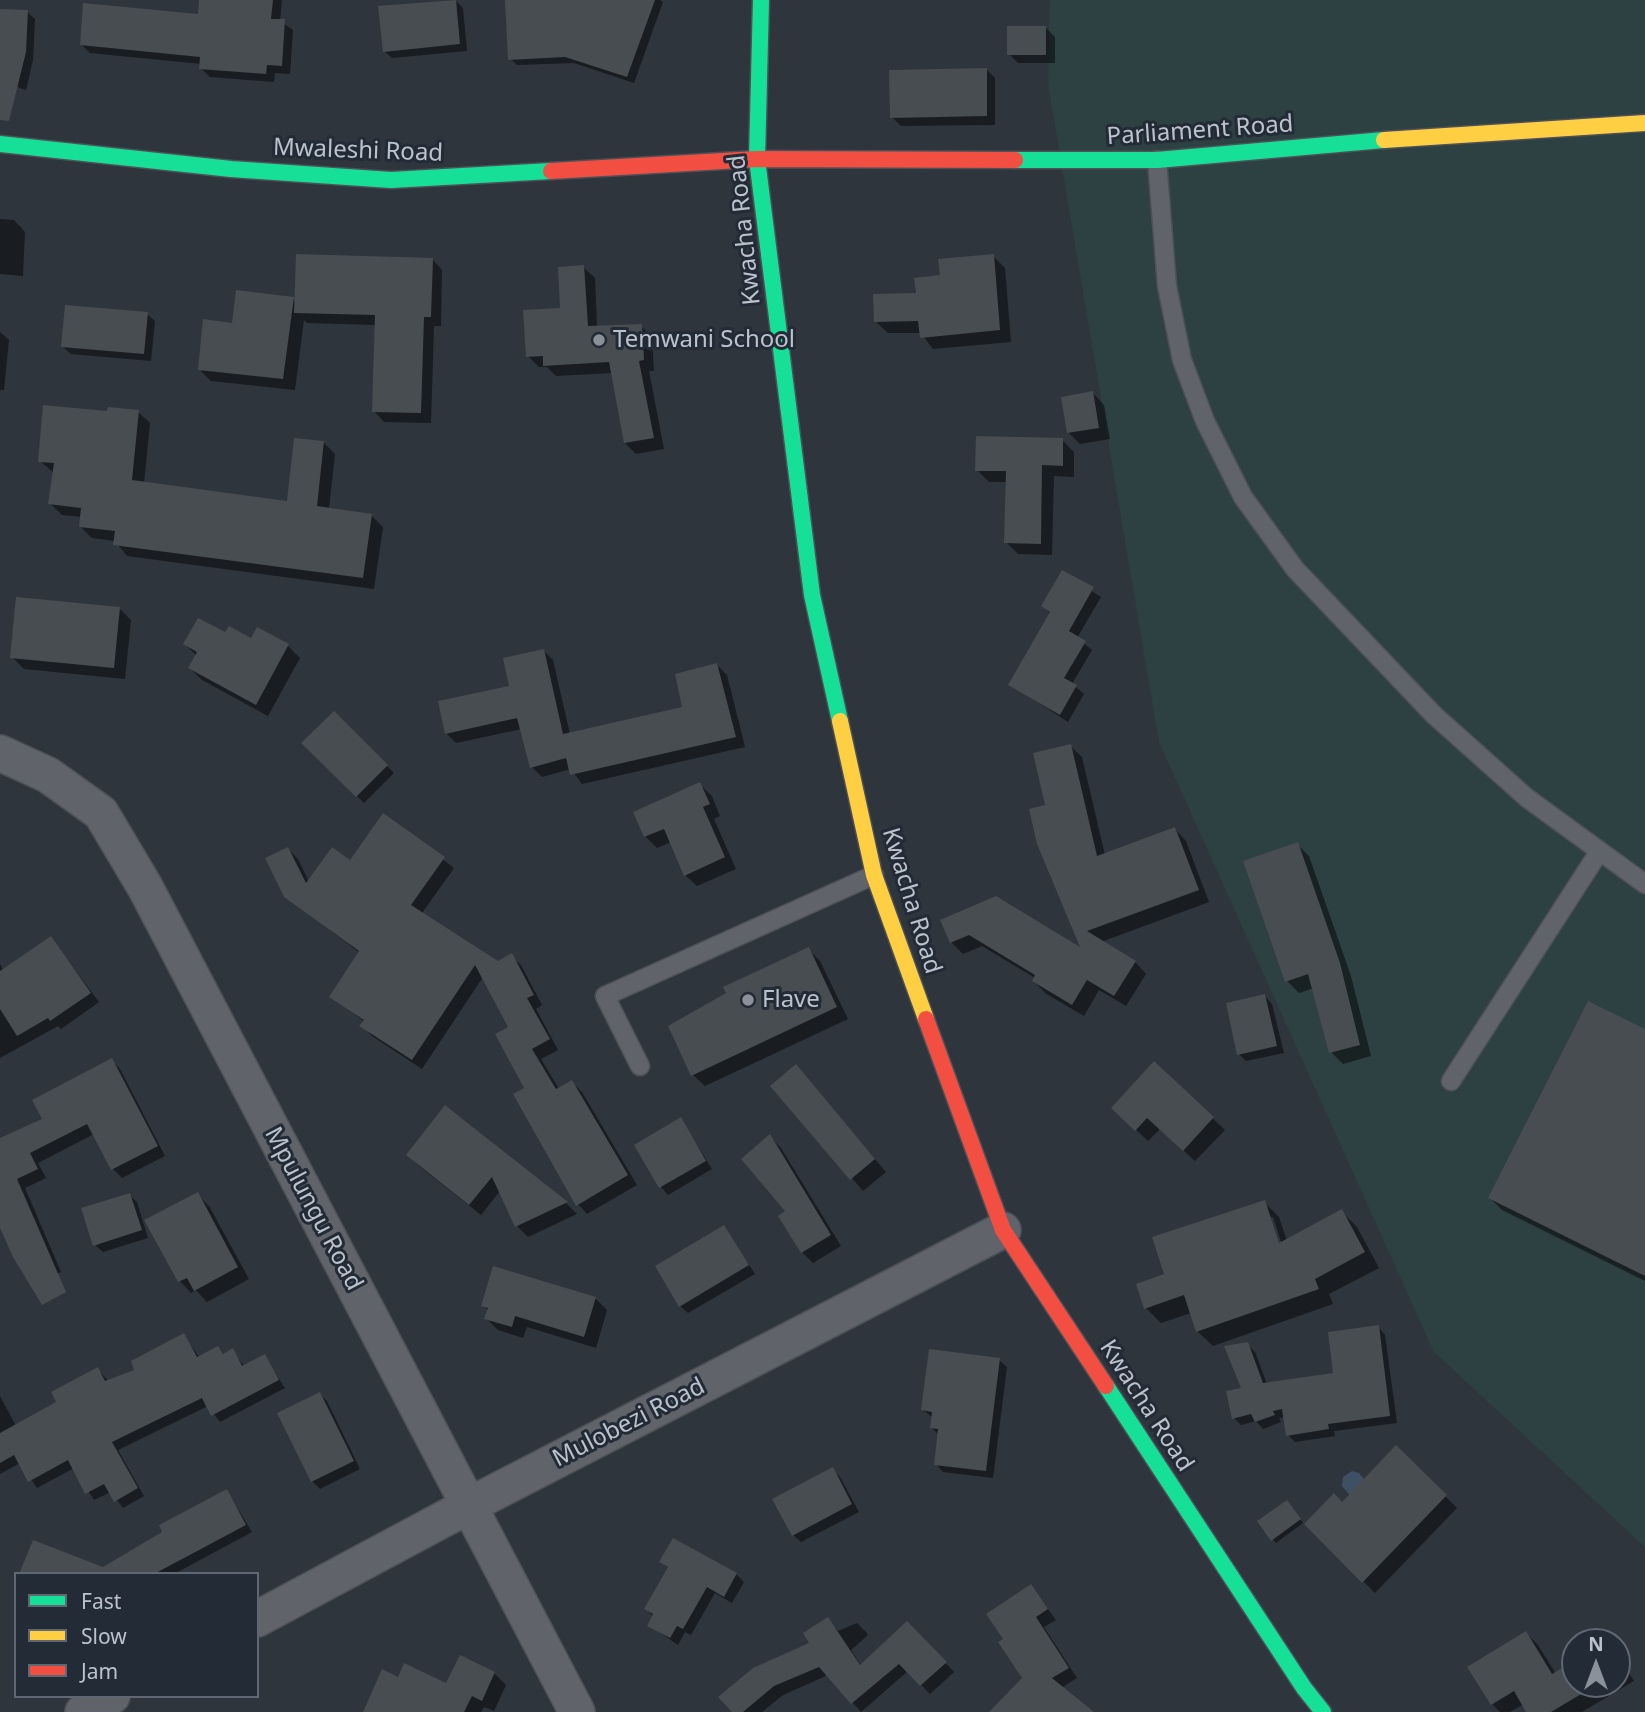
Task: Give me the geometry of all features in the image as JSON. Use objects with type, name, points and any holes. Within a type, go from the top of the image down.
[{"type":"main road","name":"Kwacha Road","points":[[761,0],[757,159],[812,595],[874,874],[1003,1230],[1304,1688],[1323,1712]]},
{"type":"main road","name":"Parliament Road","points":[[757,159],[1157,160],[1418,137],[1645,123]]},
{"type":"main road","name":"Mwaleshi Road","points":[[0,144],[231,169],[391,180],[757,159]]},
{"type":"street","name":"Mpulungu Road","points":[[0,753],[48,775],[101,813],[145,887],[576,1712]]},
{"type":"street","name":"Mulobezi Road","points":[[259,1618],[468,1506],[1003,1230]]},
{"type":"street","points":[[83,1712],[108,1698]]},
{"type":"lane","points":[[1157,160],[1167,286],[1182,360],[1205,421],[1243,497],[1295,569],[1434,715],[1527,798],[1645,884]]},
{"type":"lane","points":[[1451,1081],[1599,852]]},
{"type":"lane","points":[[640,1066],[605,996],[874,874]]},
{"type":"shaded area","points":[[1050,0],[1645,0],[1645,1547],[1434,1352],[1159,742],[1048,84]]},
{"type":"water","points":[[1352,1471],[1359,1473],[1374,1492],[1359,1506],[1342,1486],[1343,1477]]},
{"type":"building","points":[[199,0],[273,0],[271,19],[285,19],[282,66],[267,65],[266,74],[199,69],[200,57],[80,45],[83,3],[198,14]]},
{"type":"building","points":[[456,0],[460,44],[383,52],[378,6]]},
{"type":"building","points":[[505,0],[655,0],[627,77],[565,57],[508,60]]},
{"type":"building","points":[[0,9],[28,10],[26,52],[9,121],[0,120]]},
{"type":"building","points":[[1007,26],[1046,26],[1046,55],[1007,55]]},
{"type":"building","points":[[987,68],[987,116],[890,118],[889,70]]},
{"type":"building","points":[[296,254],[433,258],[431,317],[424,317],[421,413],[372,412],[375,315],[294,313]]},
{"type":"building","points":[[994,254],[1000,330],[920,338],[918,321],[874,322],[873,294],[916,293],[914,278],[940,275],[938,259]]},
{"type":"building","points":[[584,265],[588,326],[642,324],[644,360],[639,361],[654,438],[624,443],[609,362],[543,366],[543,356],[526,357],[523,310],[560,308],[558,267]]},
{"type":"building","points":[[236,290],[294,297],[283,379],[198,370],[203,319],[232,323]]},
{"type":"building","points":[[65,305],[148,312],[144,354],[61,347]]},
{"type":"building","points":[[1093,391],[1099,428],[1067,433],[1061,397]]},
{"type":"building","points":[[43,405],[107,411],[108,407],[139,410],[132,480],[287,501],[294,438],[324,441],[317,506],[372,514],[363,578],[113,545],[115,531],[79,527],[81,508],[48,504],[54,463],[38,462]]},
{"type":"building","points":[[976,436],[1063,438],[1063,466],[1042,465],[1041,544],[1004,543],[1006,471],[975,471]]},
{"type":"building","points":[[1062,570],[1094,587],[1069,631],[1086,641],[1064,678],[1077,685],[1060,715],[1008,685],[1050,612],[1041,606]]},
{"type":"building","points":[[16,597],[120,607],[114,668],[10,658]]},
{"type":"building","points":[[198,618],[225,632],[229,626],[251,638],[257,627],[289,644],[256,705],[188,668],[197,652],[183,644]]},
{"type":"building","points":[[544,649],[563,734],[682,707],[675,674],[717,663],[736,737],[570,775],[566,758],[530,768],[517,718],[445,734],[438,701],[509,686],[503,658]]},
{"type":"building","points":[[334,711],[388,765],[356,797],[301,743]]},
{"type":"building","points":[[1071,744],[1097,856],[1175,827],[1199,890],[1087,931],[1136,961],[1114,996],[1087,980],[1072,1005],[1032,981],[1035,975],[969,935],[950,943],[940,920],[996,896],[1080,947],[1037,844],[1029,809],[1045,805],[1033,753]]},
{"type":"building","points":[[700,782],[710,804],[703,807],[725,857],[684,876],[664,829],[644,837],[633,812]]},
{"type":"building","points":[[383,813],[445,857],[411,905],[498,961],[512,953],[534,995],[527,998],[550,1039],[532,1049],[556,1089],[572,1080],[628,1175],[576,1206],[513,1094],[524,1088],[495,1034],[508,1027],[475,965],[412,1060],[359,1026],[364,1020],[329,997],[359,951],[284,897],[265,858],[288,847],[306,883],[332,847],[350,860]]},
{"type":"building","points":[[1298,842],[1340,963],[1360,1045],[1329,1053],[1308,974],[1285,982],[1243,861]]},
{"type":"building","points":[[51,936],[91,993],[50,1021],[48,1018],[17,1036],[0,1009],[0,971]]},
{"type":"building","points":[[809,947],[837,1007],[691,1076],[668,1026],[726,993],[723,987]]},
{"type":"building","points":[[1265,994],[1277,1046],[1237,1055],[1226,1003]]},
{"type":"building","points":[[1588,1001],[1645,1029],[1645,1276],[1488,1198]]},
{"type":"building","points":[[112,1058],[158,1146],[111,1170],[87,1124],[30,1153],[38,1169],[17,1179],[66,1292],[42,1305],[13,1257],[0,1228],[0,1138],[42,1119],[32,1100]]},
{"type":"building","points":[[1154,1061],[1214,1117],[1183,1151],[1147,1118],[1135,1131],[1111,1108]]},
{"type":"building","points":[[796,1064],[875,1159],[850,1180],[770,1086]]},
{"type":"building","points":[[445,1105],[568,1202],[515,1227],[492,1177],[469,1205],[406,1155]]},
{"type":"building","points":[[681,1117],[706,1161],[659,1188],[634,1145]]},
{"type":"building","points":[[770,1134],[831,1235],[801,1253],[778,1216],[785,1211],[741,1159]]},
{"type":"building","points":[[198,1192],[238,1267],[194,1291],[187,1278],[178,1282],[144,1220]]},
{"type":"building","points":[[130,1193],[142,1230],[93,1246],[81,1208]]},
{"type":"building","points":[[1265,1200],[1279,1243],[1342,1209],[1365,1252],[1315,1279],[1319,1289],[1196,1332],[1184,1295],[1144,1309],[1136,1284],[1164,1274],[1152,1237]]},
{"type":"building","points":[[724,1225],[749,1265],[679,1307],[655,1266]]},
{"type":"building","points":[[493,1266],[596,1297],[584,1337],[515,1316],[512,1327],[484,1319],[488,1308],[481,1306]]},
{"type":"building","points":[[1379,1325],[1390,1416],[1328,1424],[1329,1429],[1286,1436],[1282,1409],[1273,1411],[1275,1415],[1255,1422],[1251,1414],[1232,1419],[1226,1391],[1241,1388],[1224,1346],[1248,1342],[1263,1383],[1333,1373],[1328,1332]]},
{"type":"building","points":[[184,1333],[197,1357],[218,1346],[223,1354],[233,1348],[242,1366],[265,1354],[279,1380],[211,1416],[202,1398],[112,1442],[138,1488],[114,1502],[104,1484],[85,1494],[68,1460],[28,1482],[14,1455],[0,1463],[0,1433],[56,1402],[51,1392],[98,1367],[105,1381],[134,1370],[131,1361]]},
{"type":"building","points":[[929,1349],[1000,1358],[986,1471],[934,1465],[938,1429],[930,1428],[932,1412],[921,1410]]},
{"type":"building","points":[[320,1392],[354,1461],[311,1482],[277,1413]]},
{"type":"building","points":[[1396,1445],[1447,1495],[1362,1583],[1304,1524],[1334,1493],[1342,1502]]},
{"type":"building","points":[[833,1467],[852,1504],[792,1536],[772,1499]]},
{"type":"building","points":[[227,1489],[246,1525],[158,1572],[20,1572],[33,1540],[103,1567],[162,1532],[159,1525]]},
{"type":"building","points":[[1287,1500],[1301,1519],[1271,1541],[1257,1521]]},
{"type":"building","points":[[673,1538],[737,1573],[724,1597],[707,1587],[683,1629],[677,1626],[670,1638],[647,1626],[653,1614],[644,1609],[668,1567],[659,1562]]},
{"type":"building","points":[[1031,1584],[1048,1609],[1036,1617],[1069,1668],[1052,1678],[1094,1712],[989,1712],[1022,1678],[998,1642],[1003,1639],[986,1614]]},
{"type":"building","points":[[828,1617],[860,1665],[907,1621],[947,1662],[920,1686],[899,1664],[851,1704],[819,1667],[774,1686],[743,1712],[732,1712],[718,1697],[753,1668],[809,1643],[803,1633]]},
{"type":"building","points":[[1526,1631],[1552,1674],[1561,1669],[1561,1698],[1574,1698],[1551,1712],[1526,1712],[1514,1691],[1491,1705],[1467,1667]]},
{"type":"building","points":[[460,1655],[495,1672],[482,1701],[472,1696],[464,1712],[363,1712],[382,1669],[398,1677],[404,1663],[446,1683]]},
{"type":"traffic: fast","points":[[761,0],[757,159],[812,595],[840,721]]},
{"type":"traffic: fast","points":[[1015,160],[1157,160],[1384,140]]},
{"type":"traffic: fast","points":[[0,144],[231,169],[391,180],[551,171]]},
{"type":"traffic: fast","points":[[1106,1386],[1304,1688],[1323,1712]]},
{"type":"traffic: slow","points":[[1384,140],[1645,123]]},
{"type":"traffic: slow","points":[[840,721],[874,875],[926,1019]]},
{"type":"traffic: jam","points":[[551,171],[757,159],[1015,160]]},
{"type":"traffic: jam","points":[[926,1019],[1003,1230],[1106,1386]]},
{"type":"place","name":"Temwani School","points":[[599,340]]},
{"type":"place","name":"Flave","points":[[748,1000]]}]
